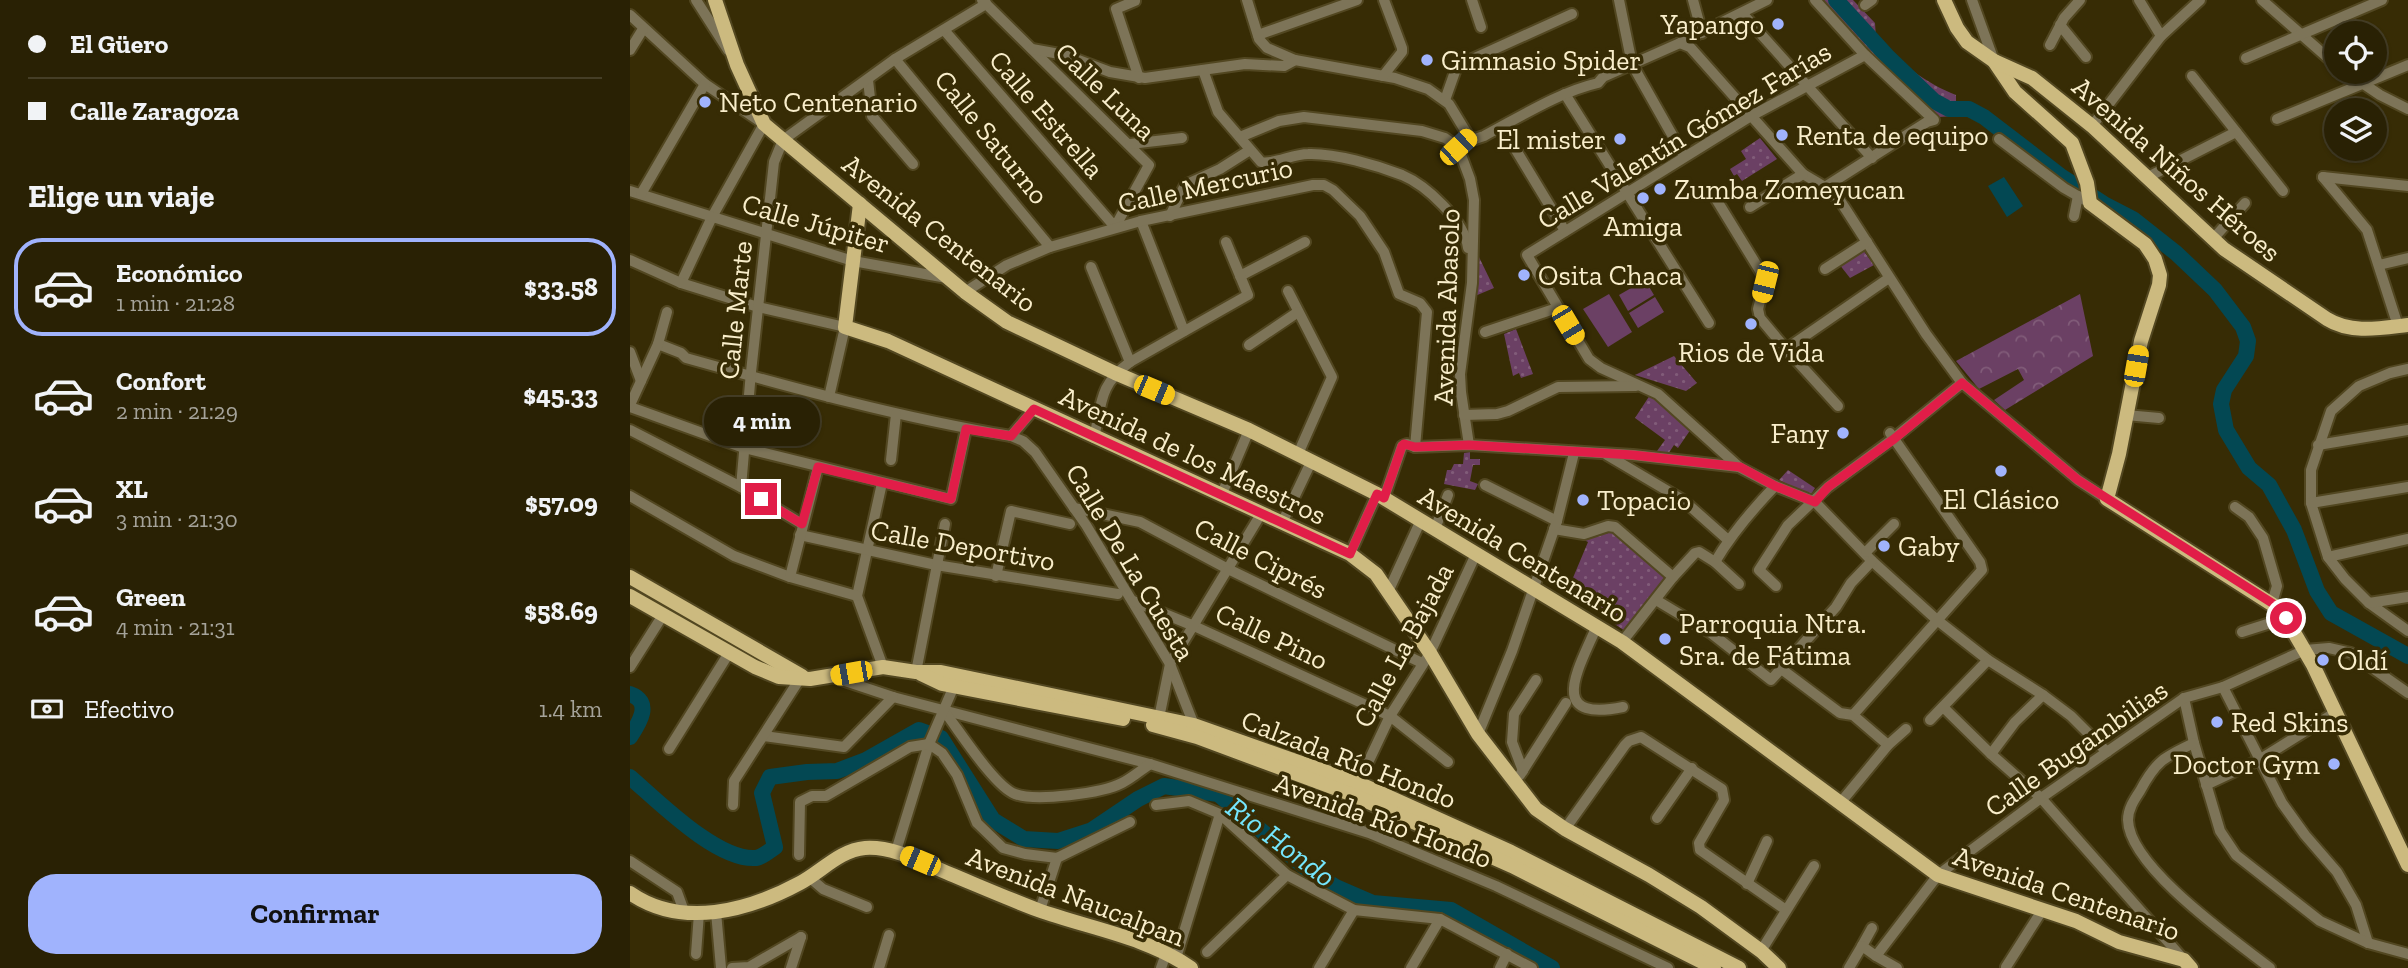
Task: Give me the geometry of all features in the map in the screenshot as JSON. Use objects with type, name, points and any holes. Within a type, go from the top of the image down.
[{"type":"main road","points":[[715,0],[737,65],[764,124]]},
{"type":"main road","points":[[1944,0],[1967,42],[1994,61],[2018,95],[2072,143],[2086,195],[2145,244],[2158,268],[2159,285],[2140,341],[2107,499],[2272,603],[2286,618],[2336,712],[2408,865]]},
{"type":"main road","name":"Avenida Niños Héroes","points":[[1994,61],[2029,75],[2092,126],[2213,239],[2244,263],[2339,325],[2358,328],[2403,326]]},
{"type":"main road","name":"Avenida Centenario","points":[[764,124],[965,292],[1017,328],[1249,430],[1381,496],[1622,642],[1938,876],[2043,909],[2076,921],[2119,942],[2187,964]]},
{"type":"main road","points":[[845,327],[860,204]]},
{"type":"main road","name":"Avenida de los Maestros","points":[[845,327],[888,341],[1350,554],[1376,574],[1426,658],[1478,734],[1519,777],[1536,809],[1565,829],[1691,901],[1761,951],[1779,968]]},
{"type":"main road","points":[[630,577],[804,679]]},
{"type":"main road","name":"Calzada Río Hondo","points":[[630,596],[729,653],[779,677],[804,679],[883,667],[916,672],[941,672],[1158,721],[1197,737],[1355,789],[1714,968]]},
{"type":"main road","name":"Calzada Río Hondo","points":[[916,672],[942,684],[1194,725],[1511,852],[1739,968]]},
{"type":"main road","name":"Avenida Naucalpan","points":[[630,893],[646,904],[692,914],[716,912],[773,895],[809,877],[846,853],[864,848],[896,851],[1040,910],[1103,930],[1191,968]]},
{"type":"street","points":[[696,0],[737,65]]},
{"type":"street","points":[[1247,0],[1258,35],[1267,48],[1295,60],[1383,76],[1428,89],[1445,100],[1469,137],[1478,139],[1565,94],[1589,83],[1598,83],[1603,77],[1702,33],[1766,0]]},
{"type":"street","points":[[1258,35],[1357,0]]},
{"type":"street","points":[[1383,76],[1402,52],[1384,0]]},
{"type":"street","points":[[1472,0],[1481,27]]},
{"type":"street","points":[[1619,0],[1633,64],[1684,156]]},
{"type":"street","points":[[1693,0],[1702,33]]},
{"type":"street","points":[[1815,0],[1866,55],[1934,120],[1825,187]]},
{"type":"street","points":[[1972,0],[1994,61]]},
{"type":"street","points":[[2064,0],[2062,21],[2087,57]]},
{"type":"street","points":[[2050,45],[2062,21],[2080,0]]},
{"type":"street","points":[[2140,0],[2161,36]]},
{"type":"street","points":[[2092,126],[2161,36],[2200,0]]},
{"type":"street","points":[[2262,0],[2324,55]]},
{"type":"street","points":[[2246,58],[2382,0]]},
{"type":"street","points":[[783,139],[895,59],[944,30],[985,1]]},
{"type":"street","name":"Calle Luna","points":[[985,1],[1030,49],[1149,165],[1115,228]]},
{"type":"street","points":[[1135,1],[1116,9],[1139,78]]},
{"type":"street","points":[[1742,13],[1872,158]]},
{"type":"street","points":[[630,15],[705,84],[764,124],[712,217],[681,283]]},
{"type":"street","points":[[1445,100],[1457,66],[1572,15]]},
{"type":"street","points":[[630,50],[643,29]]},
{"type":"street","name":"Calle Estrella","points":[[944,30],[1115,228]]},
{"type":"street","points":[[1680,43],[1690,47],[1803,174],[1825,187],[1841,202],[1926,334],[1962,383],[2078,480],[2107,499]]},
{"type":"street","points":[[1030,49],[1065,55],[1110,72],[1139,78],[1156,78],[1255,63],[1284,65],[1295,60]]},
{"type":"street","name":"Calle Valentín Gómez Farías","points":[[1557,308],[1527,255],[1751,116],[1866,55]]},
{"type":"street","name":"Calle Saturno","points":[[895,59],[1050,247]]},
{"type":"street","points":[[2387,73],[2408,65]]},
{"type":"street","points":[[1203,70],[1218,112],[1264,164],[1290,156],[1316,154],[1360,162],[1404,176],[1436,199],[1457,221],[1467,239],[1472,283]]},
{"type":"street","points":[[2192,76],[2283,191]]},
{"type":"street","points":[[868,80],[872,116],[913,164]]},
{"type":"street","points":[[636,192],[705,84]]},
{"type":"street","points":[[2277,119],[2359,84]]},
{"type":"street","points":[[2363,84],[2408,109]]},
{"type":"street","points":[[1565,94],[1661,256],[1709,323]]},
{"type":"street","points":[[1240,137],[1283,119],[1304,117],[1422,131],[1446,138],[1458,147],[1469,137]]},
{"type":"street","points":[[1502,127],[1565,231]]},
{"type":"street","points":[[2146,178],[2236,132]]},
{"type":"street","points":[[1130,144],[1182,138]]},
{"type":"street","name":"Calle Marte","points":[[741,487],[774,162],[783,139]]},
{"type":"street","points":[[1998,139],[2086,195],[2074,216]]},
{"type":"street","name":"Avenida Abasolo","points":[[1458,147],[1474,200],[1472,283],[1460,374],[1469,445]]},
{"type":"street","points":[[1170,216],[1185,185],[1220,169],[1250,150]]},
{"type":"street","points":[[1750,206],[1803,174]]},
{"type":"street","points":[[2403,326],[2367,230],[2323,177],[2408,187]]},
{"type":"street","name":"Calle Mercurio","points":[[965,292],[1007,265],[1050,247],[1141,221],[1313,185],[1324,185],[1360,216],[1384,252],[1399,294],[1420,303],[1428,318],[1415,447]]},
{"type":"street","name":"Calle Júpiter","points":[[636,192],[853,261],[949,278]]},
{"type":"street","points":[[1716,199],[1765,282],[1758,309],[1760,318],[1838,406]]},
{"type":"street","points":[[2213,239],[2245,202]]},
{"type":"street","points":[[1141,221],[1184,331]]},
{"type":"street","points":[[1094,438],[1107,383],[1115,373],[1248,295],[1226,242]]},
{"type":"street","points":[[1240,276],[1305,242]]},
{"type":"street","points":[[1825,269],[1867,242]]},
{"type":"street","points":[[2379,265],[2408,258]]},
{"type":"street","name":"Avenida de los Maestros","points":[[630,260],[681,283],[758,307],[845,327]]},
{"type":"street","points":[[1091,267],[1130,362]]},
{"type":"street","points":[[1786,349],[1889,278]]},
{"type":"street","points":[[1288,291],[1332,377],[1298,454]]},
{"type":"street","points":[[1485,332],[1557,308],[1589,359],[1601,368],[1658,394],[1740,467],[1775,486],[1815,502],[1937,620],[1988,660],[2071,716],[2107,752]]},
{"type":"street","points":[[667,312],[658,344],[630,406],[744,448],[951,499],[966,429]]},
{"type":"street","points":[[1249,345],[1298,312]]},
{"type":"street","points":[[829,397],[845,327]]},
{"type":"street","name":"Calle De La Cuesta","points":[[658,344],[829,397],[896,414],[1011,436],[1023,441],[1035,452],[1074,508],[1133,601],[1170,664],[1194,725]]},
{"type":"street","points":[[630,352],[640,382]]},
{"type":"street","points":[[2408,369],[2390,373],[2359,386],[2331,411],[2311,470],[2312,503],[2328,557],[2369,603],[2408,631]]},
{"type":"street","points":[[1776,586],[1759,570],[1788,525],[1828,487],[1962,383]]},
{"type":"street","points":[[1464,415],[1508,411],[1558,387],[1639,386]]},
{"type":"street","points":[[1011,436],[1034,409]]},
{"type":"street","points":[[891,460],[896,414]]},
{"type":"street","points":[[2126,415],[2160,418]]},
{"type":"street","name":"Calle Deportivo","points":[[630,430],[741,487],[801,530],[867,551],[936,565],[1118,594]]},
{"type":"street","points":[[1221,496],[1249,430]]},
{"type":"street","points":[[2318,445],[2408,430]]},
{"type":"street","points":[[1853,715],[1981,574],[1982,566],[1891,436]]},
{"type":"street","points":[[1350,554],[1381,496],[1402,446],[1407,444],[1415,447],[1469,445],[1603,453],[1740,467]]},
{"type":"street","points":[[1718,464],[1722,451]]},
{"type":"street","points":[[1478,734],[1512,651],[1556,525],[1573,453]]},
{"type":"street","points":[[1603,453],[1683,500],[1728,540]]},
{"type":"street","points":[[1282,523],[1312,460]]},
{"type":"street","points":[[790,577],[818,467]]},
{"type":"street","points":[[882,483],[857,596],[883,667]]},
{"type":"street","points":[[1485,485],[1556,525],[1584,534],[1608,526],[1615,527],[1673,577]]},
{"type":"street","points":[[1715,562],[1749,513],[1775,486]]},
{"type":"street","points":[[2312,503],[2408,487]]},
{"type":"street","points":[[1435,529],[1448,495]]},
{"type":"street","points":[[630,496],[734,556],[790,577],[857,596]]},
{"type":"street","points":[[2235,507],[2249,517],[2263,538],[2277,586],[2272,603]]},
{"type":"street","name":"Calle Ciprés","points":[[1074,508],[1140,522],[1228,569],[1426,658]]},
{"type":"street","points":[[996,576],[1011,511],[1070,524]]},
{"type":"street","points":[[1158,721],[1170,664],[1261,514]]},
{"type":"street","points":[[1388,592],[1421,520]]},
{"type":"street","points":[[916,672],[945,524]]},
{"type":"street","points":[[1656,600],[1711,633],[1771,680],[1836,607],[1869,556],[1894,524]]},
{"type":"street","points":[[2328,557],[2408,539]]},
{"type":"street","points":[[1622,642],[1695,552],[1715,562],[1739,584]]},
{"type":"street","name":"Calle La Bajada","points":[[1355,789],[1390,716],[1426,658],[1476,554]]},
{"type":"street","points":[[2369,603],[2408,597]]},
{"type":"street","name":"Calle Pino","points":[[1133,601],[1194,625],[1390,716],[1448,762]]},
{"type":"street","points":[[630,667],[663,615]]},
{"type":"street","points":[[2242,632],[2286,618]]},
{"type":"street","points":[[1597,628],[1574,680],[1572,695],[1576,701],[1598,712],[1623,707]]},
{"type":"street","points":[[2305,650],[2329,648],[2351,653],[2408,693]]},
{"type":"street","name":"Calle Bugambilias","points":[[1876,956],[1938,876],[2041,798],[2184,698],[2224,687],[2305,650]]},
{"type":"street","points":[[669,749],[729,653]]},
{"type":"street","points":[[1930,720],[1988,660]]},
{"type":"street","points":[[1780,668],[1840,713],[1853,715],[1888,745]]},
{"type":"street","name":"Avenida Río Hondo","points":[[830,676],[942,716],[1150,764],[1369,833],[1496,886],[1668,968]]},
{"type":"street","points":[[733,805],[734,781],[804,679]]},
{"type":"street","points":[[1519,777],[1512,742],[1514,714],[1536,680]]},
{"type":"street","points":[[896,851],[930,741],[954,686]]},
{"type":"street","points":[[2224,687],[2282,803],[2337,872],[2356,905],[2368,943]]},
{"type":"street","points":[[1990,754],[2015,722],[2043,695]]},
{"type":"street","points":[[764,736],[844,747],[893,697]]},
{"type":"street","points":[[2184,698],[2194,743],[2220,831],[2236,855],[2320,921],[2368,943],[2408,954]]},
{"type":"street","points":[[1519,777],[1566,703]]},
{"type":"street","points":[[1943,707],[1990,754],[2041,798],[2187,964]]},
{"type":"street","points":[[2206,785],[2259,760],[2336,712]]},
{"type":"street","points":[[942,716],[999,782],[1015,794],[1038,797],[1096,791],[1121,783],[1150,764]]},
{"type":"street","points":[[1841,802],[1888,745],[1906,729]]},
{"type":"street","points":[[1565,829],[1629,741],[1641,737],[1720,786],[1724,800],[1699,844],[1699,850],[1786,911]]},
{"type":"street","points":[[799,855],[800,802],[812,796],[826,796],[910,747],[930,741]]},
{"type":"street","points":[[930,741],[957,775],[977,823],[1003,848],[1057,858],[1130,822]]},
{"type":"street","points":[[2194,743],[2154,765],[2129,810],[2128,822],[2133,841],[2138,851],[2177,894],[2270,968]]},
{"type":"street","points":[[1657,818],[1692,768]]},
{"type":"street","points":[[1156,805],[1189,801],[1220,814],[1287,875],[1354,910],[1440,919],[1532,968]]},
{"type":"street","points":[[1168,960],[1220,814]]},
{"type":"street","points":[[1747,884],[1767,841]]},
{"type":"street","points":[[1040,910],[1057,858]]},
{"type":"street","points":[[630,861],[677,892],[692,914],[696,954]]},
{"type":"street","points":[[1761,951],[1814,866]]},
{"type":"street","points":[[1207,952],[1287,875]]},
{"type":"street","points":[[809,877],[823,890],[867,906]]},
{"type":"street","points":[[2006,967],[2043,909]]},
{"type":"street","points":[[1319,968],[1354,910]]},
{"type":"street","points":[[716,912],[721,968]]},
{"type":"street","points":[[1411,968],[1440,919]]},
{"type":"street","points":[[1849,968],[1872,928]]},
{"type":"street","points":[[879,968],[889,935]]},
{"type":"street","points":[[732,968],[749,967],[801,937],[792,968]]},
{"type":"street","points":[[1862,946],[1897,968]]},
{"type":"street","points":[[1500,968],[1507,954]]},
{"type":"green space","points":[[1821,0],[1853,0],[1875,23],[1876,38],[1893,55],[1923,78],[1956,95],[1956,104],[1970,105],[1986,113],[2080,183],[2079,195],[1971,115],[1939,117],[1930,112],[1867,51]]},
{"type":"green space","points":[[1760,138],[1777,159],[1742,181],[1737,174],[1734,176],[1730,169],[1746,159],[1741,151]]},
{"type":"green space","points":[[1863,250],[1874,265],[1850,278],[1839,264]]},
{"type":"green space","points":[[1478,255],[1494,288],[1475,296]]},
{"type":"green space","points":[[1645,280],[1654,295],[1628,311],[1619,295]]},
{"type":"green space","points":[[1609,294],[1632,332],[1608,347],[1583,309]]},
{"type":"green space","points":[[2080,294],[2093,356],[2005,410],[1994,400],[2024,380],[2018,369],[1979,389],[1956,361]]},
{"type":"green space","points":[[1655,297],[1664,312],[1638,328],[1629,313]]},
{"type":"green space","points":[[1516,329],[1533,374],[1521,378],[1519,373],[1513,376],[1504,334]]},
{"type":"green space","points":[[1674,356],[1697,383],[1686,391],[1635,375]]},
{"type":"green space","points":[[1650,395],[1691,429],[1678,448],[1674,445],[1668,454],[1657,451],[1665,440],[1635,418]]},
{"type":"green space","points":[[1470,452],[1470,459],[1480,459],[1480,465],[1473,465],[1470,481],[1478,484],[1475,490],[1444,484],[1447,470],[1451,470],[1454,464],[1463,464],[1464,453]]},
{"type":"green space","points":[[1788,470],[1815,488],[1810,496],[1779,480]]},
{"type":"green space","points":[[1613,532],[1666,576],[1625,631],[1567,592],[1588,542],[1582,539]]},
{"type":"water","points":[[2004,177],[2023,206],[2007,217],[1988,186]]},
{"type":"waterway","points":[[1836,0],[1887,56],[1934,101],[1949,109],[1969,109],[1984,117],[2062,177],[2133,219],[2176,253],[2215,290],[2243,327],[2248,341],[2246,356],[2224,390],[2221,404],[2226,430],[2249,468],[2269,485],[2294,530],[2317,591],[2331,613],[2408,656]]},
{"type":"waterway","name":"Rio Hondo","points":[[630,694],[641,702],[642,707],[640,719],[630,737]]},
{"type":"waterway","name":"Rio Hondo","points":[[630,777],[706,840],[724,850],[756,858],[775,847],[762,793],[770,777],[837,771],[866,760],[919,730],[941,738],[993,820],[1024,839],[1058,841],[1092,830],[1138,799],[1164,786],[1218,794],[1308,870],[1336,887],[1373,903],[1451,910],[1552,968]]},
{"type":"place","name":"Yapango","points":[[1778,24]]},
{"type":"place","name":"Gimnasio Spider","points":[[1427,60]]},
{"type":"place","name":"Neto Centenario","points":[[705,102]]},
{"type":"place","name":"Renta de equipo","points":[[1782,135]]},
{"type":"place","name":"El mister","points":[[1620,139]]},
{"type":"place","name":"Zumba Zomeyucan","points":[[1660,189]]},
{"type":"place","name":"Amiga","points":[[1643,198]]},
{"type":"place","name":"Osita Chaca","points":[[1524,275]]},
{"type":"place","name":"Rios de Vida","points":[[1751,324]]},
{"type":"place","name":"Fany","points":[[1843,433]]},
{"type":"place","name":"El Clásico","points":[[2001,471]]},
{"type":"place","name":"Topacio","points":[[1583,500]]},
{"type":"place","name":"Gaby","points":[[1884,546]]},
{"type":"place","name":"Parroquia Ntra. Sra. de Fátima","points":[[1665,639]]},
{"type":"place","name":"Oldí","points":[[2323,660]]},
{"type":"place","name":"Red Skins","points":[[2217,722]]},
{"type":"place","name":"Doctor Gym","points":[[2334,764]]},
{"type":"route","points":[[761,499],[802,524],[818,467],[951,499],[966,429],[1011,436],[1034,409],[1350,554],[1377,494],[1384,498],[1404,444],[1415,447],[1469,445],[1633,455],[1740,467],[1775,486],[1815,502],[1828,487],[1894,439],[1962,383],[2078,480],[2272,603],[2286,618]]}]
